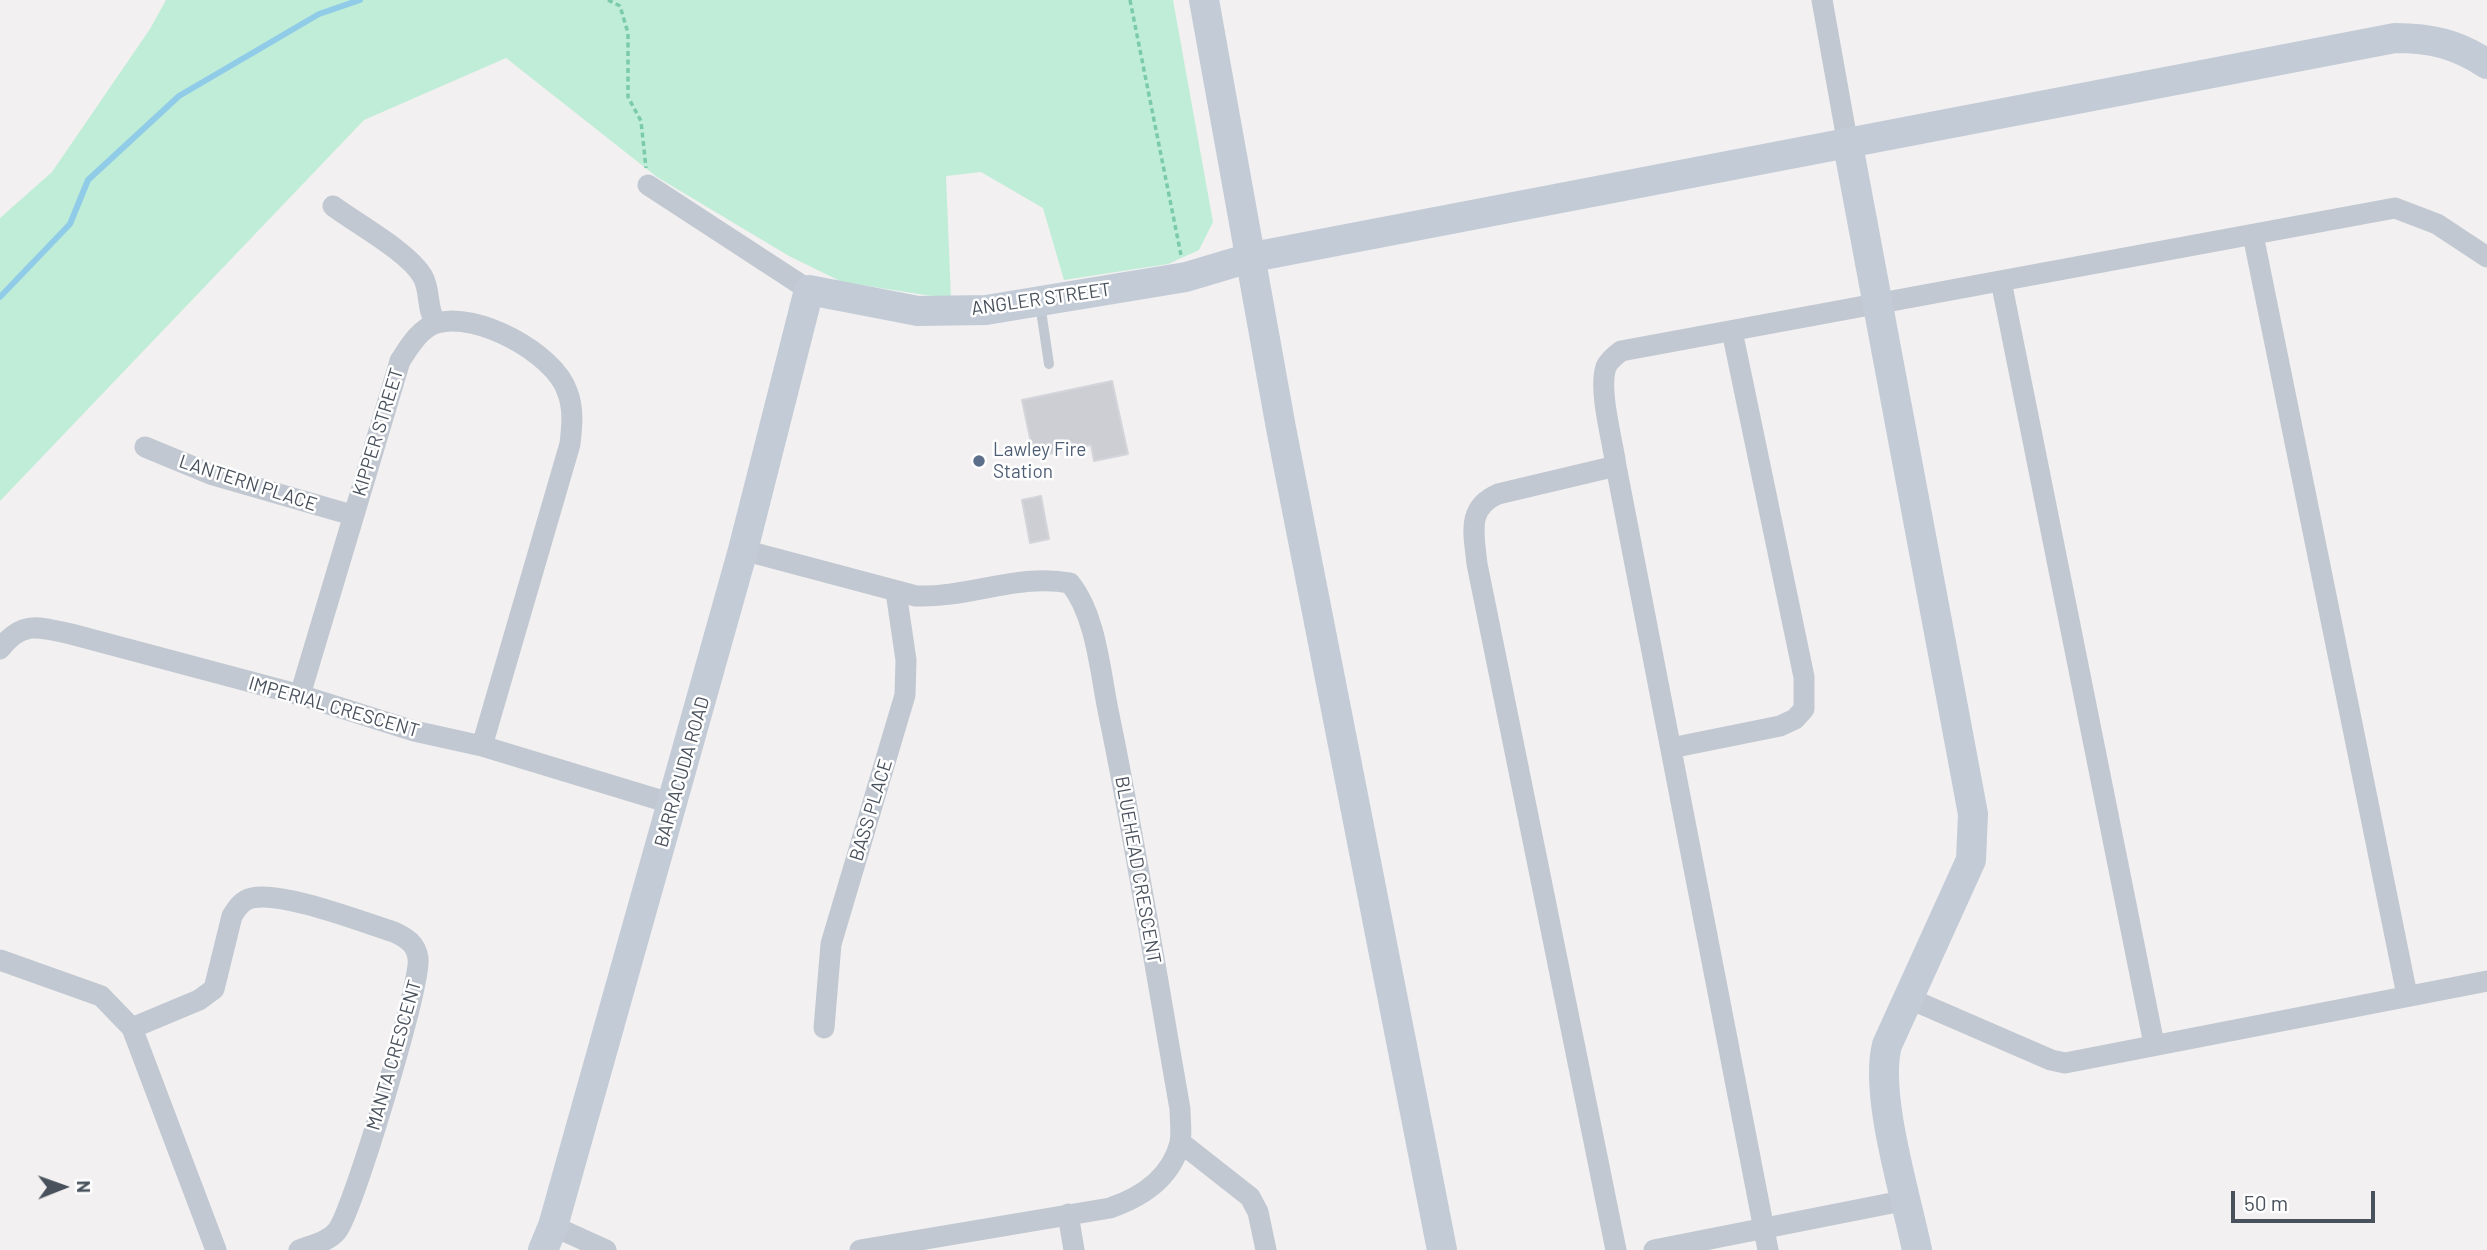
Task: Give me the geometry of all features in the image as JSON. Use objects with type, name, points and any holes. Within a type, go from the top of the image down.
[{"type":"street","points":[[1204,0],[1253,257],[1281,428],[1442,1250]]},
{"type":"street","points":[[1822,0],[1876,304],[1973,814],[1971,860],[1908,998],[1882,1065],[1884,1092],[1917,1250]]},
{"type":"street","name":"ANGLER STREET","points":[[648,185],[809,290],[918,311],[986,310],[1185,277],[1253,257],[2395,38],[2445,42],[2467,51],[2487,64]]},
{"type":"street","points":[[333,206],[422,274],[428,289],[431,317],[436,323],[461,321],[488,325],[529,348],[561,378],[567,389],[572,411],[570,444],[482,746]]},
{"type":"street","points":[[1768,1250],[1616,466],[1605,386],[1605,369],[1610,360],[1621,351],[2395,208],[2437,224],[2487,257]]},
{"type":"street","points":[[2253,235],[2407,995]]},
{"type":"street","points":[[2001,281],[2154,1044]]},
{"type":"street","name":"BARRACUDA ROAD","points":[[548,1238],[743,550],[809,290]]},
{"type":"street","name":"KIPPER STREET","points":[[300,695],[400,361],[414,341],[436,323]]},
{"type":"street","points":[[1671,748],[1780,726],[1795,719],[1804,709],[1804,677],[1732,331]]},
{"type":"street","name":"LANTERN PLACE","points":[[145,447],[213,475],[352,516]]},
{"type":"street","points":[[1616,466],[1491,497],[1479,508],[1474,530],[1480,577],[1616,1250]]},
{"type":"street","name":"BLUEHEAD CRESCENT","points":[[743,550],[896,592],[939,597],[1050,579],[1070,583],[1080,595],[1091,630],[1130,818],[1180,1109],[1180,1142],[1168,1168],[1153,1188],[1134,1200],[1110,1208],[889,1248],[860,1250]]},
{"type":"street","name":"BASS PLACE","points":[[824,1028],[831,944],[905,695],[906,660],[896,592]]},
{"type":"street","name":"IMPERIAL CRESCENT","points":[[0,649],[17,631],[44,628],[300,695],[414,731],[482,746],[673,804]]},
{"type":"street","name":"MANTA CRESCENT","points":[[132,1028],[200,1000],[214,989],[232,916],[249,898],[273,896],[394,932],[408,939],[418,955],[415,993],[355,1188],[336,1232],[324,1241],[299,1250]]},
{"type":"street","points":[[0,960],[101,996],[132,1028],[216,1250]]},
{"type":"street","points":[[1908,998],[2051,1060],[2065,1063],[2487,981]]},
{"type":"street","points":[[1180,1142],[1250,1197],[1258,1212],[1266,1250]]},
{"type":"street","points":[[1654,1250],[1907,1200]]},
{"type":"street","points":[[1068,1214],[1074,1250]]},
{"type":"street","points":[[548,1238],[606,1250]]},
{"type":"lane","points":[[1040,301],[1049,364]]},
{"type":"path","points":[[608,0],[620,6],[628,33],[628,97],[641,121],[648,185]]},
{"type":"path","points":[[1130,0],[1185,277]]},
{"type":"green space","points":[[166,0],[1173,0],[1213,222],[1199,250],[1168,264],[1064,280],[1043,208],[981,172],[946,176],[951,299],[842,282],[789,256],[657,177],[506,58],[364,120],[0,501],[0,218],[52,172],[150,29]]},
{"type":"building","points":[[1112,381],[1128,454],[1094,461],[1091,445],[1034,457],[1022,400]]},
{"type":"building","points":[[1041,496],[1049,539],[1030,543],[1022,500]]},
{"type":"waterway","points":[[0,297],[70,224],[88,180],[179,96],[319,14],[360,0]]},
{"type":"place","name":"Lawley Fire Station","points":[[979,461]]}]
